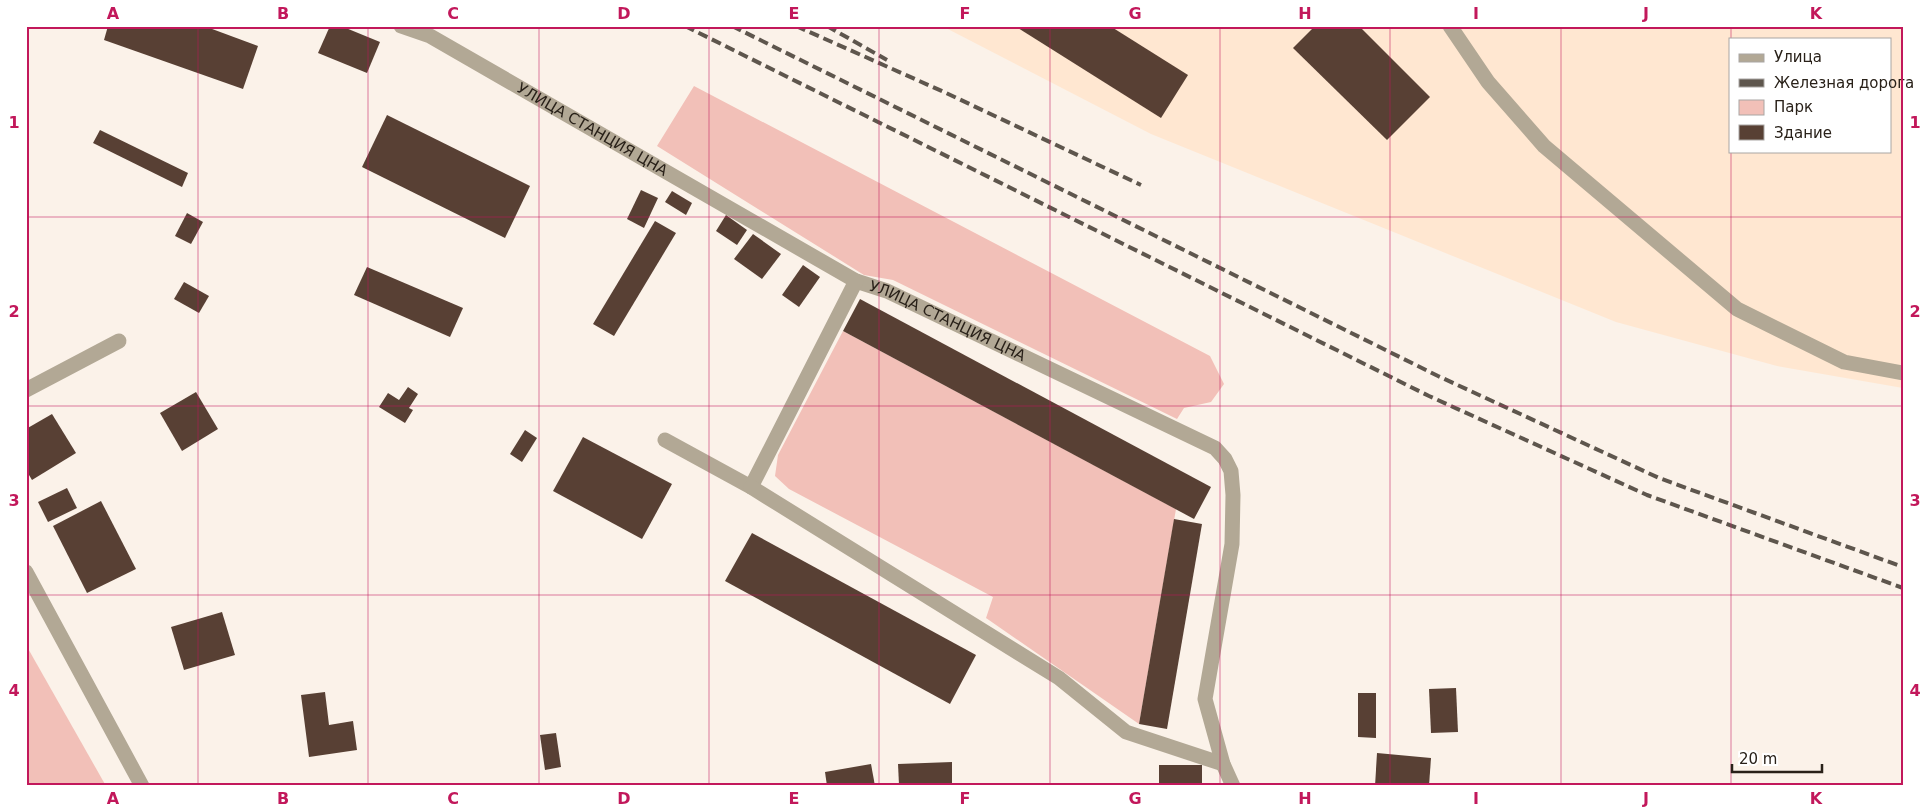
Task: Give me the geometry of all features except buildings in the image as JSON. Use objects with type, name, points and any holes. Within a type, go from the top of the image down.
[{"type":"street","name":"УЛИЦА СТАНЦИЯ ЦНА","points":[[401,26],[430,36],[856,281],[887,291],[1215,448],[1225,459],[1231,471],[1233,496],[1232,544],[1205,699],[1223,764],[1232,786]]},
{"type":"street","points":[[1450,26],[1488,82],[1544,146],[1737,309],[1844,362],[1903,373]]},
{"type":"street","points":[[751,487],[856,281]]},
{"type":"street","points":[[26,390],[119,342]]},
{"type":"street","points":[[665,440],[751,487],[1059,678],[1126,732],[1223,764]]},
{"type":"street","points":[[26,572],[142,786]]},
{"type":"shaded area","points":[[942,26],[1903,26],[1903,388],[1777,366],[1616,322],[1151,134]]},
{"type":"green space","points":[[694,86],[1210,356],[1224,384],[1211,402],[1184,408],[1177,419],[893,280],[864,275],[657,146]]},
{"type":"green space","points":[[843,331],[1176,509],[1139,724],[986,618],[993,597],[789,489],[775,476],[778,455]]},
{"type":"green space","points":[[26,645],[106,786],[26,786]]},
{"type":"railway","points":[[685,26],[1429,396],[1647,495],[1903,588]]},
{"type":"railway","points":[[732,26],[1438,376],[1659,478],[1903,567]]},
{"type":"railway","points":[[796,26],[944,92],[1141,185]]},
{"type":"railway","points":[[827,26],[887,60]]}]
